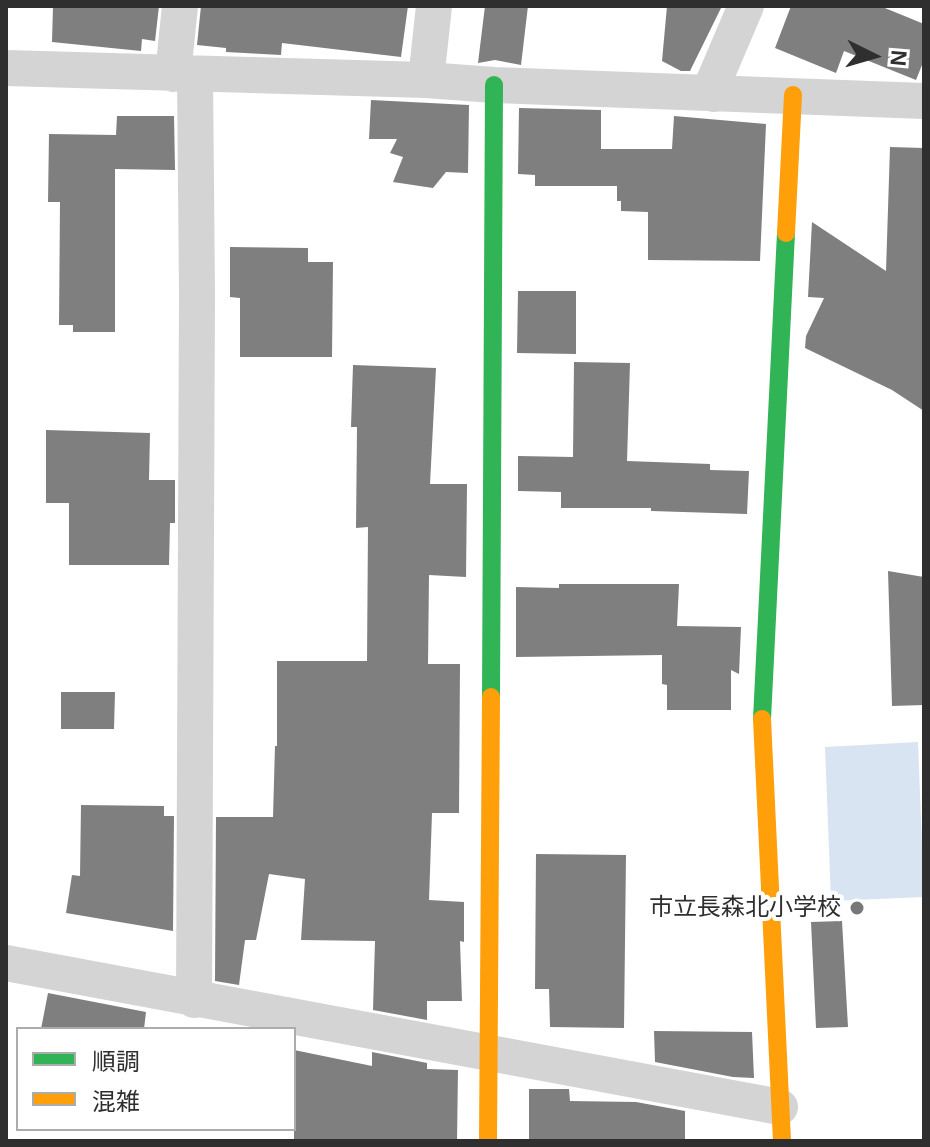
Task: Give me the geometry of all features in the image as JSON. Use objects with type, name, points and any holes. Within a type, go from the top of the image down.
[{"type":"street","points":[[180,6],[197,326],[194,1000]]},
{"type":"street","points":[[426,80],[434,6]]},
{"type":"street","points":[[714,94],[714,81],[746,6]]},
{"type":"street","points":[[6,68],[426,80],[924,101]]},
{"type":"street","points":[[488,1141],[494,85]]},
{"type":"street","points":[[6,963],[488,1052],[781,1124],[762,713],[793,95]]},
{"type":"water","points":[[918,742],[924,897],[831,901],[825,747]]},
{"type":"building","points":[[53,6],[159,6],[155,41],[142,39],[141,51],[52,42]]},
{"type":"building","points":[[201,6],[408,6],[401,57],[282,43],[281,55],[226,52],[226,48],[197,45]]},
{"type":"building","points":[[485,6],[528,6],[521,65],[495,60],[478,63]]},
{"type":"building","points":[[667,6],[722,6],[690,71],[681,71],[662,61]]},
{"type":"building","points":[[791,6],[880,6],[924,24],[924,60],[916,80],[844,51],[836,73],[775,48]]},
{"type":"building","points":[[371,100],[469,105],[468,173],[446,172],[433,188],[393,182],[403,157],[390,153],[397,139],[369,139]]},
{"type":"building","points":[[519,108],[601,110],[601,149],[672,149],[674,116],[766,124],[760,261],[648,260],[648,212],[621,211],[617,186],[535,186],[535,175],[518,174]]},
{"type":"building","points":[[117,116],[174,116],[175,170],[115,169],[115,332],[73,332],[73,325],[59,325],[60,202],[48,202],[49,134],[116,135]]},
{"type":"building","points":[[890,147],[924,148],[924,411],[892,390],[805,348],[806,336],[824,298],[808,297],[812,222],[886,271]]},
{"type":"building","points":[[230,247],[308,248],[308,262],[333,262],[332,357],[240,357],[240,298],[230,297]]},
{"type":"building","points":[[518,291],[576,291],[576,354],[517,353]]},
{"type":"building","points":[[574,362],[630,363],[627,461],[710,464],[710,470],[749,471],[747,514],[651,511],[651,508],[561,508],[561,492],[518,491],[518,456],[573,457]]},
{"type":"building","points":[[353,365],[436,368],[430,484],[467,484],[466,577],[429,575],[428,664],[460,664],[459,813],[432,813],[429,900],[464,902],[464,942],[460,941],[462,1001],[427,1001],[427,1020],[373,1010],[375,941],[301,940],[305,879],[269,874],[256,940],[245,940],[239,985],[215,981],[216,817],[273,817],[277,661],[367,661],[368,527],[356,528],[357,427],[351,427]]},
{"type":"building","points":[[46,430],[150,433],[149,480],[175,480],[175,523],[170,523],[169,565],[69,565],[69,503],[46,503]]},
{"type":"building","points":[[888,571],[924,577],[924,705],[892,706]]},
{"type":"building","points":[[559,584],[679,584],[677,626],[741,627],[739,674],[731,670],[731,710],[667,710],[667,685],[662,684],[662,655],[516,657],[516,587],[559,588]]},
{"type":"building","points":[[61,692],[115,692],[114,729],[61,729]]},
{"type":"building","points":[[81,805],[164,806],[164,816],[174,816],[173,931],[66,913],[72,875],[80,876]]},
{"type":"building","points":[[536,854],[626,855],[624,1028],[550,1027],[549,989],[535,989]]},
{"type":"building","points":[[842,921],[848,1027],[816,1028],[811,922]]},
{"type":"building","points":[[48,993],[146,1012],[144,1027],[41,1027]]},
{"type":"building","points":[[654,1031],[752,1032],[754,1078],[655,1062]]},
{"type":"building","points":[[296,1050],[372,1066],[372,1052],[427,1063],[427,1069],[458,1070],[457,1141],[294,1141]]},
{"type":"building","points":[[529,1089],[569,1089],[570,1101],[636,1102],[685,1111],[685,1141],[529,1141]]},
{"type":"traffic: fast","points":[[491,697],[494,85]]},
{"type":"traffic: fast","points":[[762,719],[786,233]]},
{"type":"traffic: slow","points":[[786,233],[793,95]]},
{"type":"traffic: slow","points":[[488,1141],[491,697]]},
{"type":"traffic: slow","points":[[762,719],[782,1141]]},
{"type":"place","name":"市立長森北小学校","points":[[857,908]]}]
